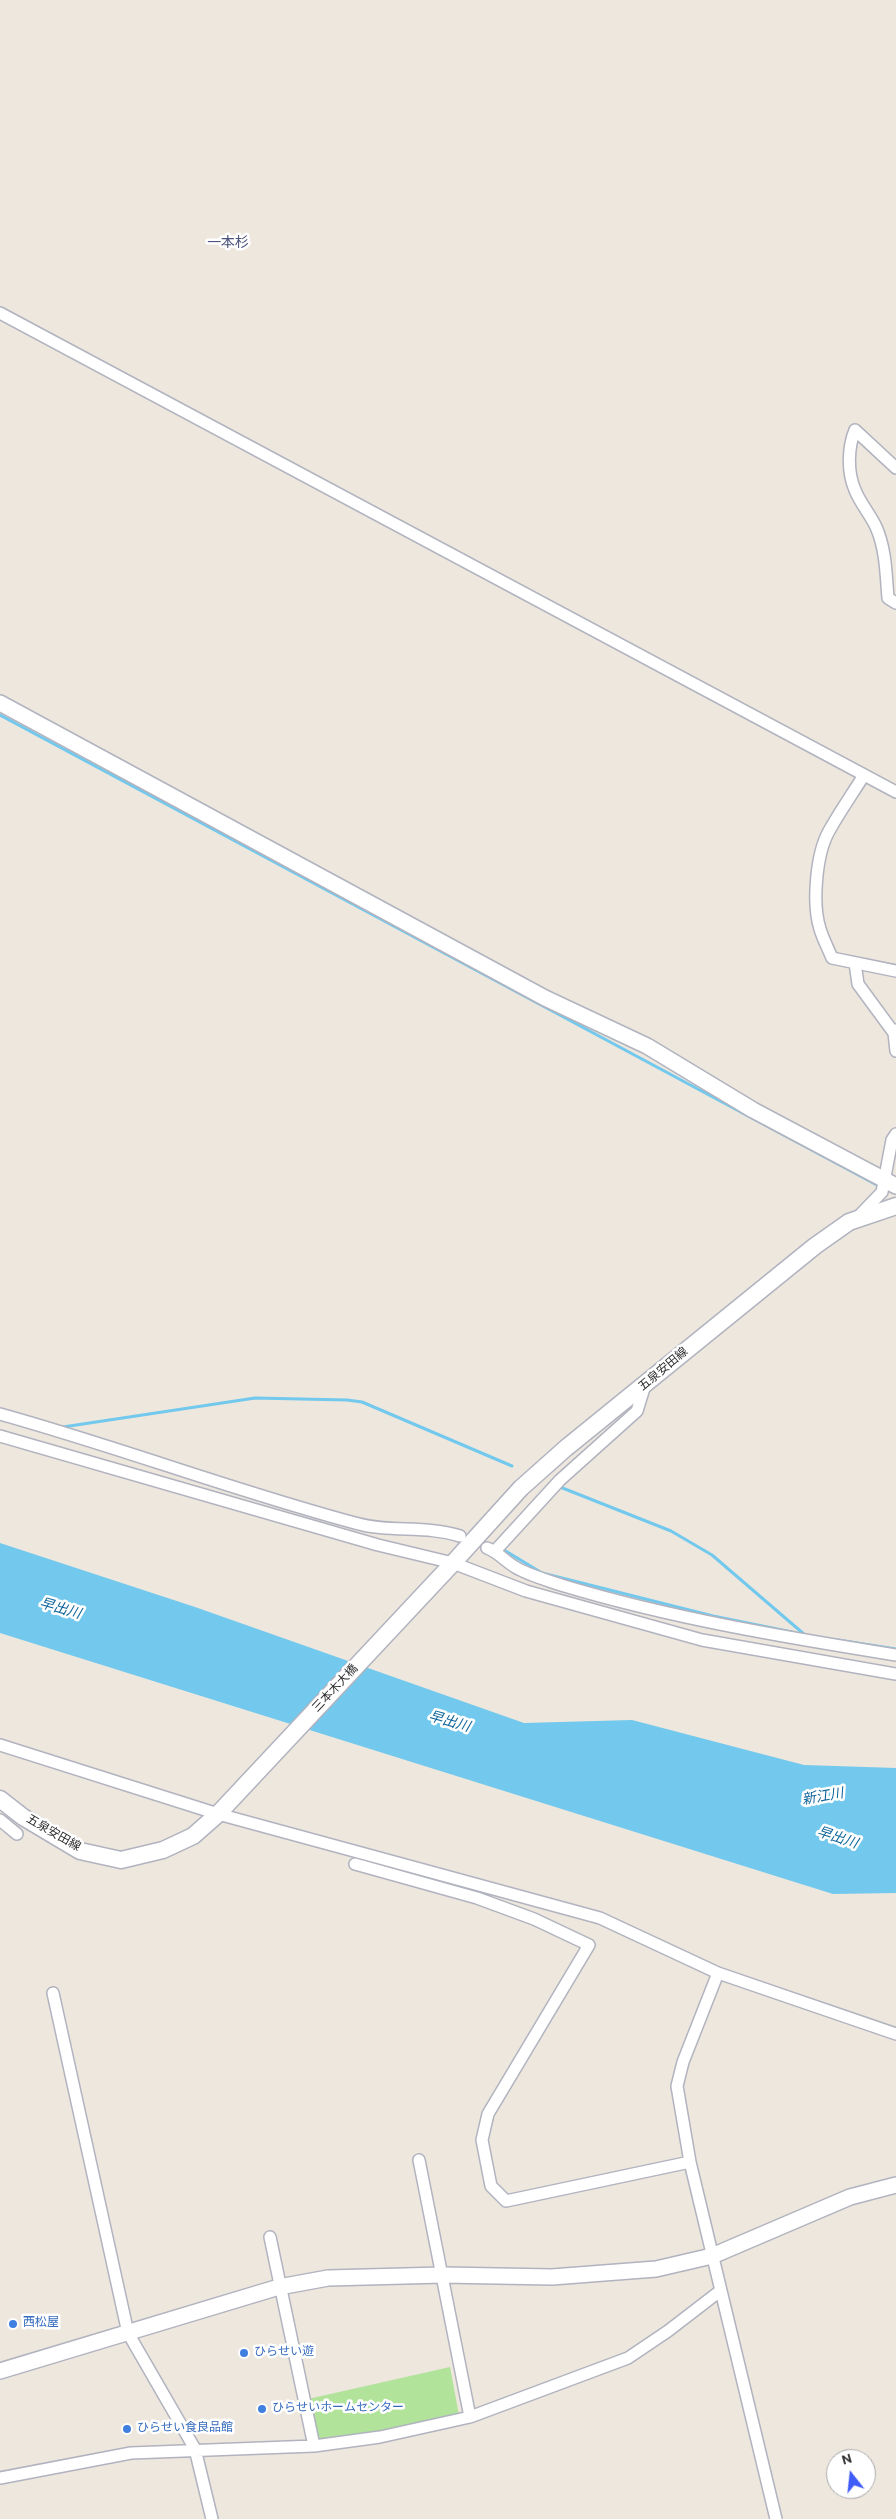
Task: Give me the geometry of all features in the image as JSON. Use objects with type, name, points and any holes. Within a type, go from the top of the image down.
[{"type":"main road","name":"五泉安田線","points":[[452,1565],[521,1488],[566,1448],[786,1269],[828,1237],[855,1220],[896,1206]]},
{"type":"main road","name":"三本木大橋","points":[[220,1812],[452,1565]]},
{"type":"main road","name":"五泉安田線","points":[[0,1799],[23,1817],[80,1851],[121,1860],[170,1846],[193,1836],[220,1812]]},
{"type":"street","points":[[0,313],[896,792]]},
{"type":"street","points":[[896,468],[855,430],[850,441],[850,461],[854,489],[876,527],[884,551],[888,598],[896,603]]},
{"type":"street","points":[[0,702],[545,998],[647,1046],[753,1110],[890,1182]]},
{"type":"street","points":[[864,775],[828,832],[820,858],[816,894],[820,928],[832,958],[896,971]]},
{"type":"street","points":[[855,963],[858,984],[895,1032],[896,1051]]},
{"type":"street","points":[[855,1220],[890,1182],[892,1140],[896,1134]]},
{"type":"street","points":[[645,1385],[637,1411],[555,1486],[491,1550],[515,1567],[560,1585],[673,1614],[802,1640],[896,1655]]},
{"type":"street","points":[[0,1414],[265,1498],[358,1524],[383,1529],[448,1532],[460,1536]]},
{"type":"street","points":[[0,1436],[452,1565],[526,1590],[702,1640],[896,1674]]},
{"type":"street","points":[[0,1745],[220,1812],[600,1918],[718,1973],[896,2034]]},
{"type":"street","points":[[0,1820],[17,1834]]},
{"type":"street","points":[[356,1864],[477,1898],[534,1919],[589,1945],[488,2114],[482,2140],[491,2186],[506,2201],[690,2162]]},
{"type":"street","points":[[718,1973],[683,2062],[677,2086],[690,2162],[776,2519]]},
{"type":"street","points":[[53,1993],[128,2333],[195,2449],[212,2519]]},
{"type":"street","points":[[419,2160],[470,2416]]},
{"type":"street","points":[[0,2371],[279,2287],[328,2278],[443,2275],[552,2277],[656,2269],[712,2256],[850,2197],[896,2185]]},
{"type":"street","points":[[270,2237],[314,2446]]},
{"type":"street","points":[[0,2478],[131,2453],[195,2449],[314,2446],[380,2436],[470,2416],[500,2408],[628,2358],[668,2331],[720,2291]]},
{"type":"green space","points":[[450,2367],[459,2415],[374,2434],[316,2441],[308,2399]]},
{"type":"water","points":[[0,1543],[195,1607],[524,1723],[632,1720],[804,1765],[896,1768],[896,1893],[833,1894],[0,1633]]},
{"type":"waterway","points":[[0,715],[877,1185]]},
{"type":"waterway","points":[[63,1427],[255,1398],[347,1400],[362,1402],[512,1466]]},
{"type":"waterway","points":[[560,1487],[671,1531],[712,1555],[805,1635]]},
{"type":"waterway","points":[[504,1550],[542,1573],[713,1616],[792,1632]]},
{"type":"waterway","points":[[838,1640],[896,1649]]},
{"type":"place","name":"西松屋","points":[[13,2324]]},
{"type":"place","name":"ひらせい遊","points":[[244,2353]]},
{"type":"place","name":"ひらせいホームセンター","points":[[262,2409]]},
{"type":"place","name":"ひらせい食良品館","points":[[127,2429]]},
{"type":"district","name":"一本杉","points":[[228,244]]},
{"type":"water label","name":"早出川","points":[[60,1610]]},
{"type":"water label","name":"早出川","points":[[449,1723]]},
{"type":"water label","name":"新江川","points":[[823,1798]]},
{"type":"water label","name":"早出川","points":[[837,1839]]}]
